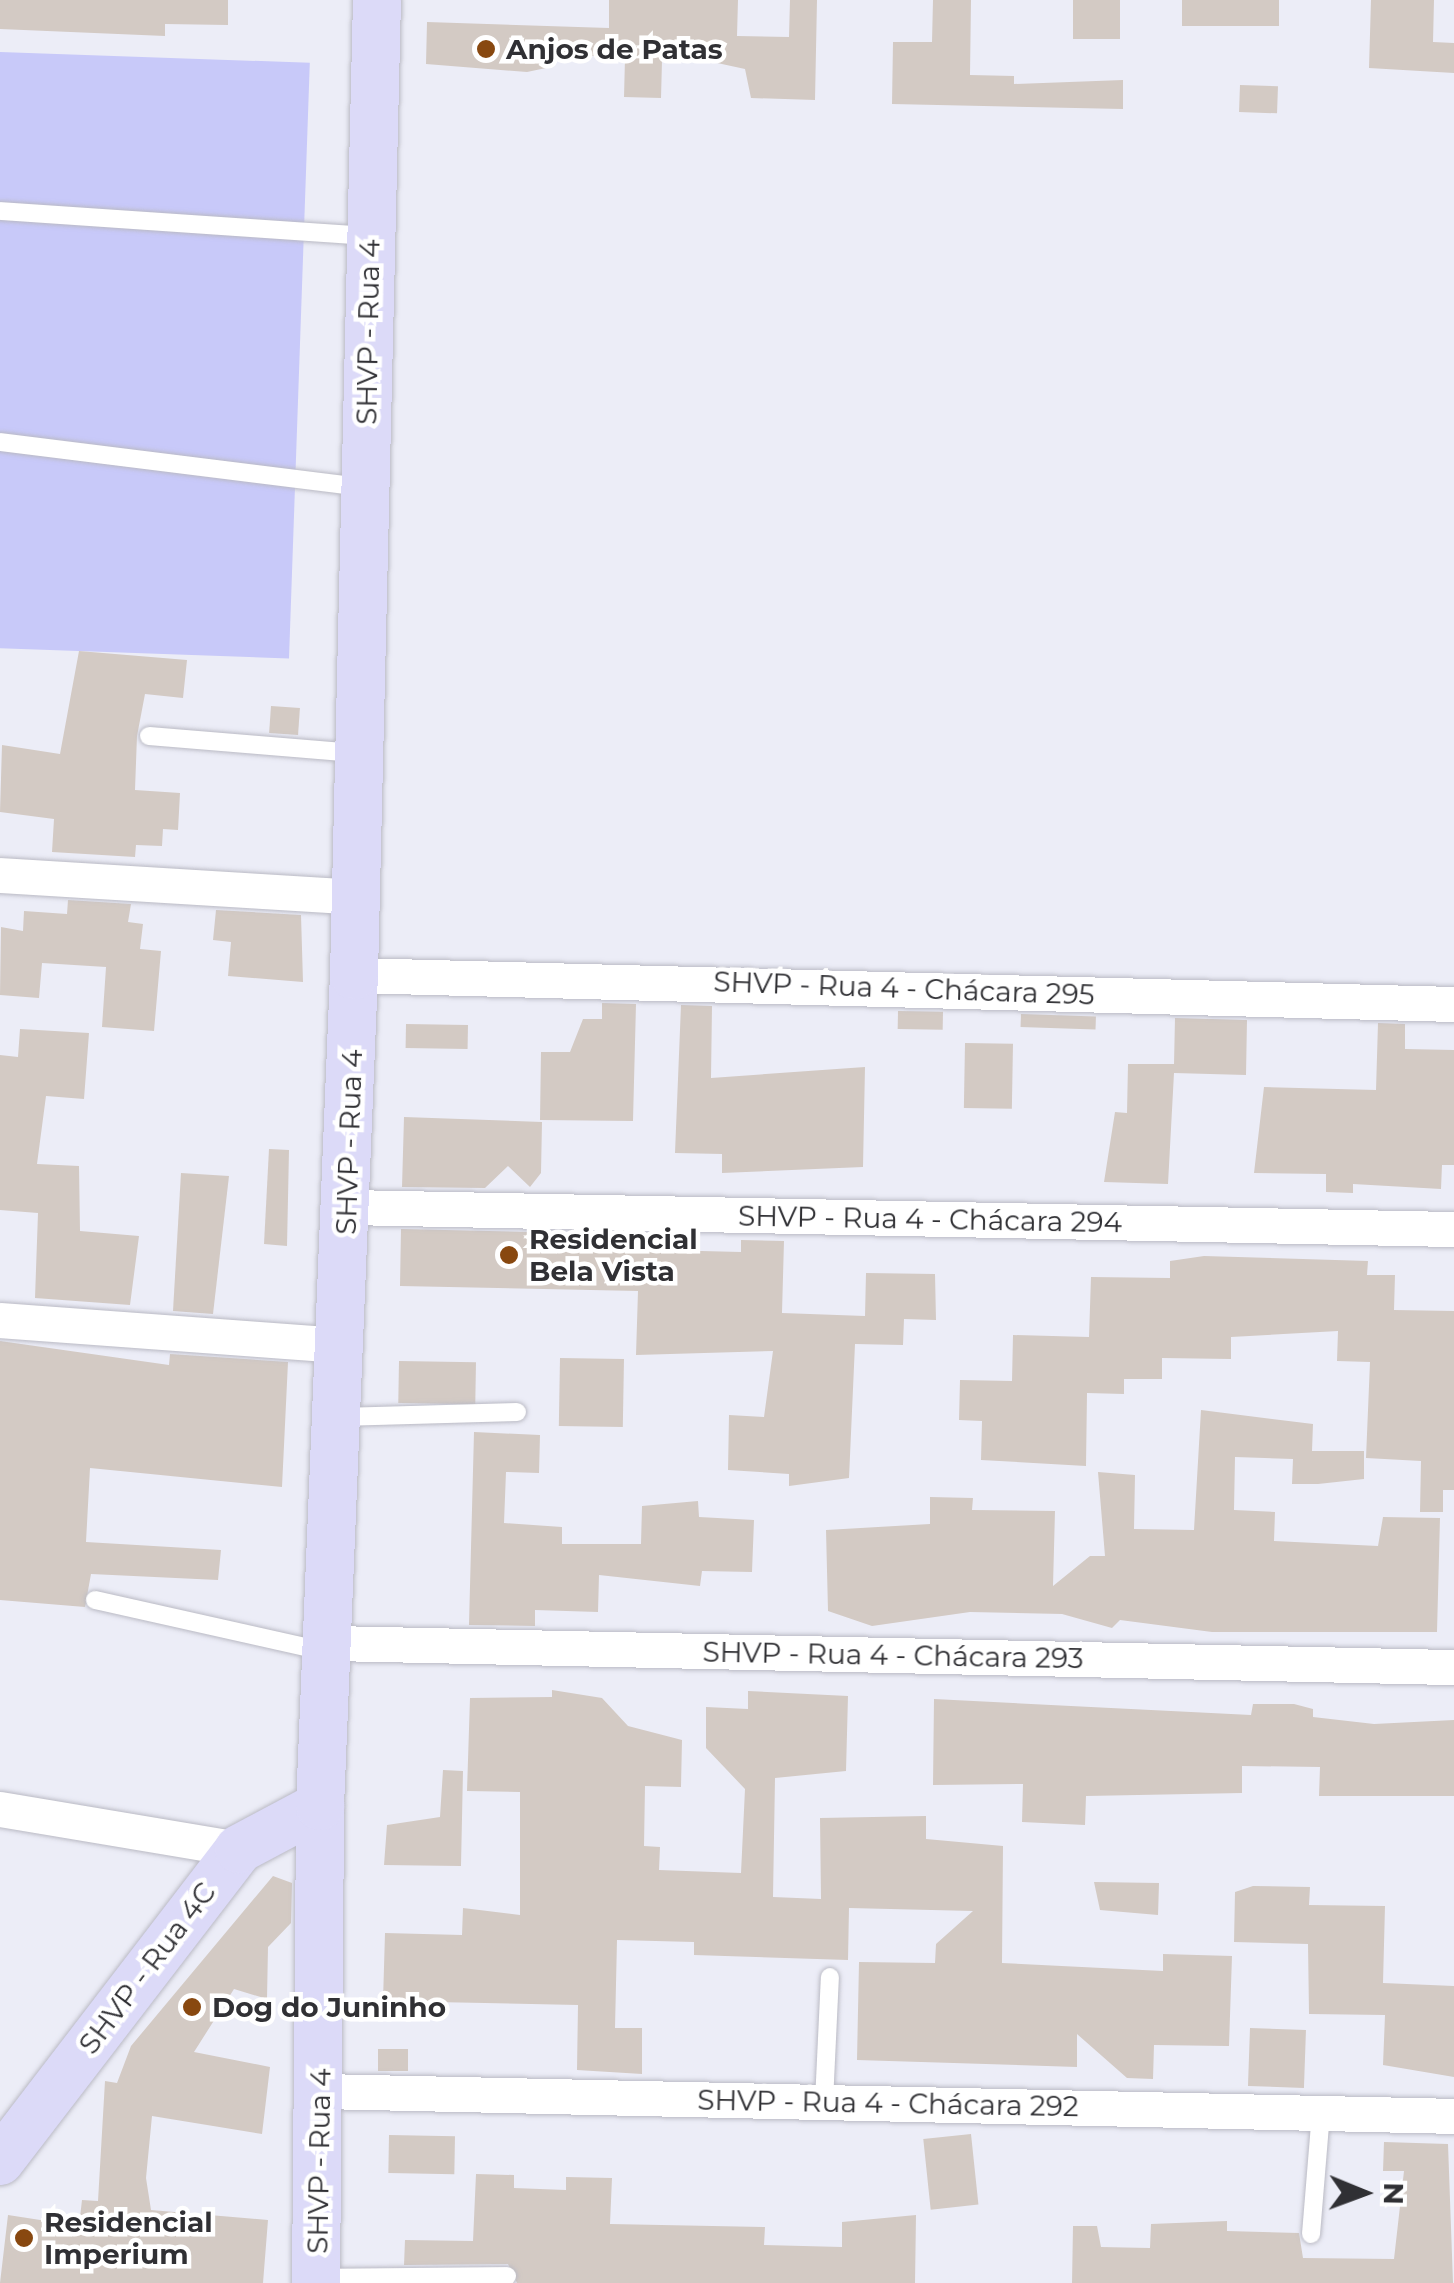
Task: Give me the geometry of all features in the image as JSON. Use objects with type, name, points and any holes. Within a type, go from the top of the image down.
[{"type":"street","name":"SHVP - Rua 4","points":[[316,2280],[321,2091],[320,1806],[332,1648],[347,1207],[377,0]]},
{"type":"street","points":[[0,875],[356,898]]},
{"type":"street","name":"SHVP - Rua 4 - Chácara 295","points":[[354,975],[1454,1004]]},
{"type":"street","name":"SHVP - Rua 4 - Chácara 294","points":[[347,1207],[1454,1229]]},
{"type":"street","points":[[0,1320],[342,1345]]},
{"type":"street","name":"SHVP - Rua 4 - Chácara 293","points":[[332,1648],[1454,1667]]},
{"type":"street","name":"SHVP - Rua 4C","points":[[0,2161],[239,1849],[320,1806]]},
{"type":"street","points":[[0,1809],[239,1849]]},
{"type":"street","name":"SHVP - Rua 4 - Chácara 292","points":[[321,2091],[1454,2116]]},
{"type":"lane","points":[[0,211],[370,236]]},
{"type":"lane","points":[[0,442],[364,487]]},
{"type":"lane","points":[[149,736],[359,753]]},
{"type":"lane","points":[[340,1417],[517,1412]]},
{"type":"lane","points":[[95,1600],[332,1648]]},
{"type":"lane","points":[[824,2102],[830,1977]]},
{"type":"lane","points":[[1311,2234],[1321,2113]]},
{"type":"lane","points":[[316,2280],[507,2276]]},
{"type":"shaded area","points":[[0,52],[310,63],[289,658],[0,648]]},
{"type":"building","points":[[0,0],[228,0],[228,25],[165,24],[165,36],[0,29]]},
{"type":"building","points":[[609,0],[738,0],[737,36],[789,37],[790,0],[817,0],[815,100],[751,98],[745,69],[708,61],[662,61],[661,98],[624,97],[625,58],[546,53],[546,68],[527,72],[426,64],[427,22],[609,28]]},
{"type":"building","points":[[933,0],[971,0],[970,75],[1014,76],[1014,84],[1123,80],[1123,109],[892,104],[893,42],[932,42]]},
{"type":"building","points":[[1073,0],[1120,0],[1120,39],[1073,39]]},
{"type":"building","points":[[1182,0],[1279,0],[1279,26],[1182,26]]},
{"type":"building","points":[[1371,0],[1434,0],[1433,42],[1454,43],[1454,73],[1369,68]]},
{"type":"building","points":[[1240,85],[1278,86],[1277,113],[1239,112]]},
{"type":"building","points":[[79,651],[187,660],[183,698],[145,694],[137,736],[135,790],[180,793],[178,830],[163,829],[162,846],[136,845],[135,857],[52,852],[54,819],[0,812],[2,745],[60,754]]},
{"type":"building","points":[[271,706],[300,708],[298,735],[269,733]]},
{"type":"building","points":[[68,900],[131,904],[128,922],[143,924],[140,949],[161,951],[154,1031],[102,1027],[106,967],[42,963],[39,998],[0,995],[1,927],[23,931],[24,911],[67,914]]},
{"type":"building","points":[[216,910],[301,915],[303,982],[228,976],[231,942],[213,940]]},
{"type":"building","points":[[602,1003],[636,1004],[633,1121],[540,1120],[541,1052],[570,1052],[583,1019],[602,1019]]},
{"type":"building","points":[[681,1005],[712,1006],[711,1078],[865,1067],[863,1167],[722,1173],[722,1154],[675,1153]]},
{"type":"building","points":[[898,1011],[943,1012],[943,1030],[898,1029]]},
{"type":"building","points":[[1021,1014],[1096,1017],[1096,1030],[1021,1027]]},
{"type":"building","points":[[1175,1018],[1247,1020],[1246,1075],[1174,1073],[1168,1184],[1104,1182],[1115,1112],[1127,1113],[1128,1064],[1174,1064]]},
{"type":"building","points":[[1378,1023],[1405,1024],[1405,1049],[1454,1050],[1454,1165],[1442,1165],[1441,1189],[1353,1184],[1353,1193],[1326,1192],[1326,1174],[1254,1173],[1264,1087],[1376,1090]]},
{"type":"building","points":[[406,1024],[468,1025],[468,1049],[406,1048]]},
{"type":"building","points":[[20,1029],[89,1033],[84,1099],[46,1096],[37,1164],[79,1166],[80,1231],[139,1236],[130,1305],[35,1298],[38,1213],[0,1210],[0,1055],[18,1057]]},
{"type":"building","points":[[965,1043],[1013,1044],[1012,1109],[964,1108]]},
{"type":"building","points":[[404,1117],[542,1122],[541,1173],[530,1187],[508,1166],[485,1188],[402,1187]]},
{"type":"building","points":[[269,1149],[289,1150],[287,1246],[264,1244]]},
{"type":"building","points":[[181,1173],[229,1176],[213,1314],[173,1311]]},
{"type":"building","points":[[401,1229],[622,1234],[622,1249],[741,1252],[741,1240],[784,1241],[782,1313],[865,1316],[866,1273],[935,1274],[936,1320],[904,1319],[903,1345],[855,1344],[849,1478],[789,1486],[789,1474],[728,1470],[729,1415],[764,1417],[773,1351],[636,1355],[638,1291],[400,1286]]},
{"type":"building","points":[[1204,1256],[1368,1261],[1367,1275],[1395,1275],[1394,1310],[1454,1311],[1454,1490],[1443,1490],[1443,1512],[1420,1512],[1421,1461],[1366,1458],[1370,1362],[1337,1361],[1338,1331],[1231,1337],[1231,1359],[1162,1358],[1162,1379],[1124,1379],[1124,1394],[1087,1393],[1086,1466],[981,1460],[982,1421],[959,1420],[960,1380],[1012,1381],[1013,1335],[1089,1337],[1091,1277],[1170,1278],[1170,1261]]},
{"type":"building","points":[[0,1341],[169,1365],[170,1354],[288,1362],[282,1487],[90,1468],[86,1542],[221,1550],[218,1580],[91,1574],[85,1607],[0,1600]]},
{"type":"building","points":[[560,1358],[624,1359],[623,1427],[559,1426]]},
{"type":"building","points":[[399,1361],[476,1362],[475,1404],[398,1403]]},
{"type":"building","points":[[1201,1410],[1313,1424],[1312,1451],[1364,1451],[1364,1479],[1318,1484],[1292,1484],[1293,1459],[1235,1457],[1234,1510],[1275,1512],[1274,1541],[1378,1546],[1383,1517],[1440,1518],[1437,1632],[1212,1632],[1120,1620],[1112,1628],[1062,1614],[970,1612],[872,1626],[828,1611],[826,1530],[930,1524],[930,1497],[973,1498],[972,1510],[1055,1511],[1053,1586],[1090,1556],[1105,1556],[1098,1472],[1135,1475],[1134,1529],[1194,1530]]},
{"type":"building","points":[[474,1432],[540,1435],[539,1473],[506,1472],[504,1523],[562,1527],[562,1544],[641,1544],[642,1506],[698,1501],[699,1517],[754,1520],[752,1572],[702,1571],[700,1586],[599,1575],[598,1612],[535,1610],[535,1626],[469,1625]]},
{"type":"building","points":[[552,1690],[602,1698],[628,1726],[682,1740],[681,1787],[645,1786],[644,1846],[660,1847],[659,1870],[741,1873],[745,1789],[706,1748],[706,1707],[748,1709],[748,1691],[848,1696],[846,1771],[775,1778],[773,1897],[821,1899],[820,1818],[926,1816],[926,1839],[1003,1846],[1002,1963],[1163,1971],[1163,1954],[1232,1956],[1229,2046],[1154,2045],[1153,2079],[1127,2078],[1077,2034],[1077,2067],[857,2060],[859,1962],[935,1963],[936,1944],[973,1911],[849,1908],[848,1960],[694,1955],[694,1942],[617,1940],[615,2028],[642,2028],[642,2074],[577,2070],[578,2005],[383,2001],[385,1933],[462,1935],[463,1908],[520,1915],[520,1792],[467,1791],[470,1698],[552,1697]]},
{"type":"building","points":[[934,1699],[1251,1715],[1253,1704],[1294,1704],[1313,1709],[1313,1717],[1374,1724],[1454,1720],[1454,1796],[1319,1796],[1320,1767],[1242,1766],[1242,1793],[1086,1796],[1085,1825],[1022,1822],[1023,1784],[933,1785]]},
{"type":"building","points":[[443,1770],[463,1771],[461,1866],[384,1865],[387,1825],[440,1817]]},
{"type":"building","points":[[273,1876],[292,1883],[291,1923],[268,1947],[267,1999],[234,1989],[194,2052],[270,2067],[262,2134],[152,2116],[146,2178],[151,2210],[268,2220],[263,2283],[0,2283],[8,2215],[79,2226],[82,2200],[98,2201],[105,2081],[117,2083],[131,2046]]},
{"type":"building","points":[[1094,1882],[1159,1883],[1158,1915],[1100,1910]]},
{"type":"building","points":[[1253,1886],[1310,1887],[1309,1905],[1385,1906],[1383,1983],[1454,1986],[1454,2077],[1383,2065],[1385,2015],[1309,2014],[1308,1944],[1234,1942],[1235,1892]]},
{"type":"building","points":[[1250,2028],[1306,2030],[1304,2088],[1248,2086]]},
{"type":"building","points":[[378,2049],[408,2049],[408,2071],[378,2071]]},
{"type":"building","points":[[971,2134],[978,2205],[931,2210],[923,2139]]},
{"type":"building","points":[[389,2135],[455,2136],[454,2174],[388,2173]]},
{"type":"building","points":[[1384,2142],[1448,2144],[1453,2283],[1072,2283],[1073,2226],[1097,2226],[1101,2247],[1150,2248],[1151,2224],[1227,2221],[1227,2231],[1299,2233],[1303,2258],[1394,2259],[1404,2171],[1383,2171]]},
{"type":"building","points":[[476,2174],[514,2175],[514,2188],[566,2190],[566,2177],[612,2178],[610,2224],[765,2227],[764,2245],[842,2247],[842,2222],[916,2215],[915,2283],[517,2283],[508,2264],[404,2265],[405,2240],[473,2241]]},
{"type":"place","name":"Anjos de Patas","points":[[486,49]]},
{"type":"place","name":"Residencial Bela Vista","points":[[509,1255]]},
{"type":"place","name":"Dog do Juninho","points":[[192,2007]]},
{"type":"place","name":"Residencial Imperium","points":[[24,2238]]}]
